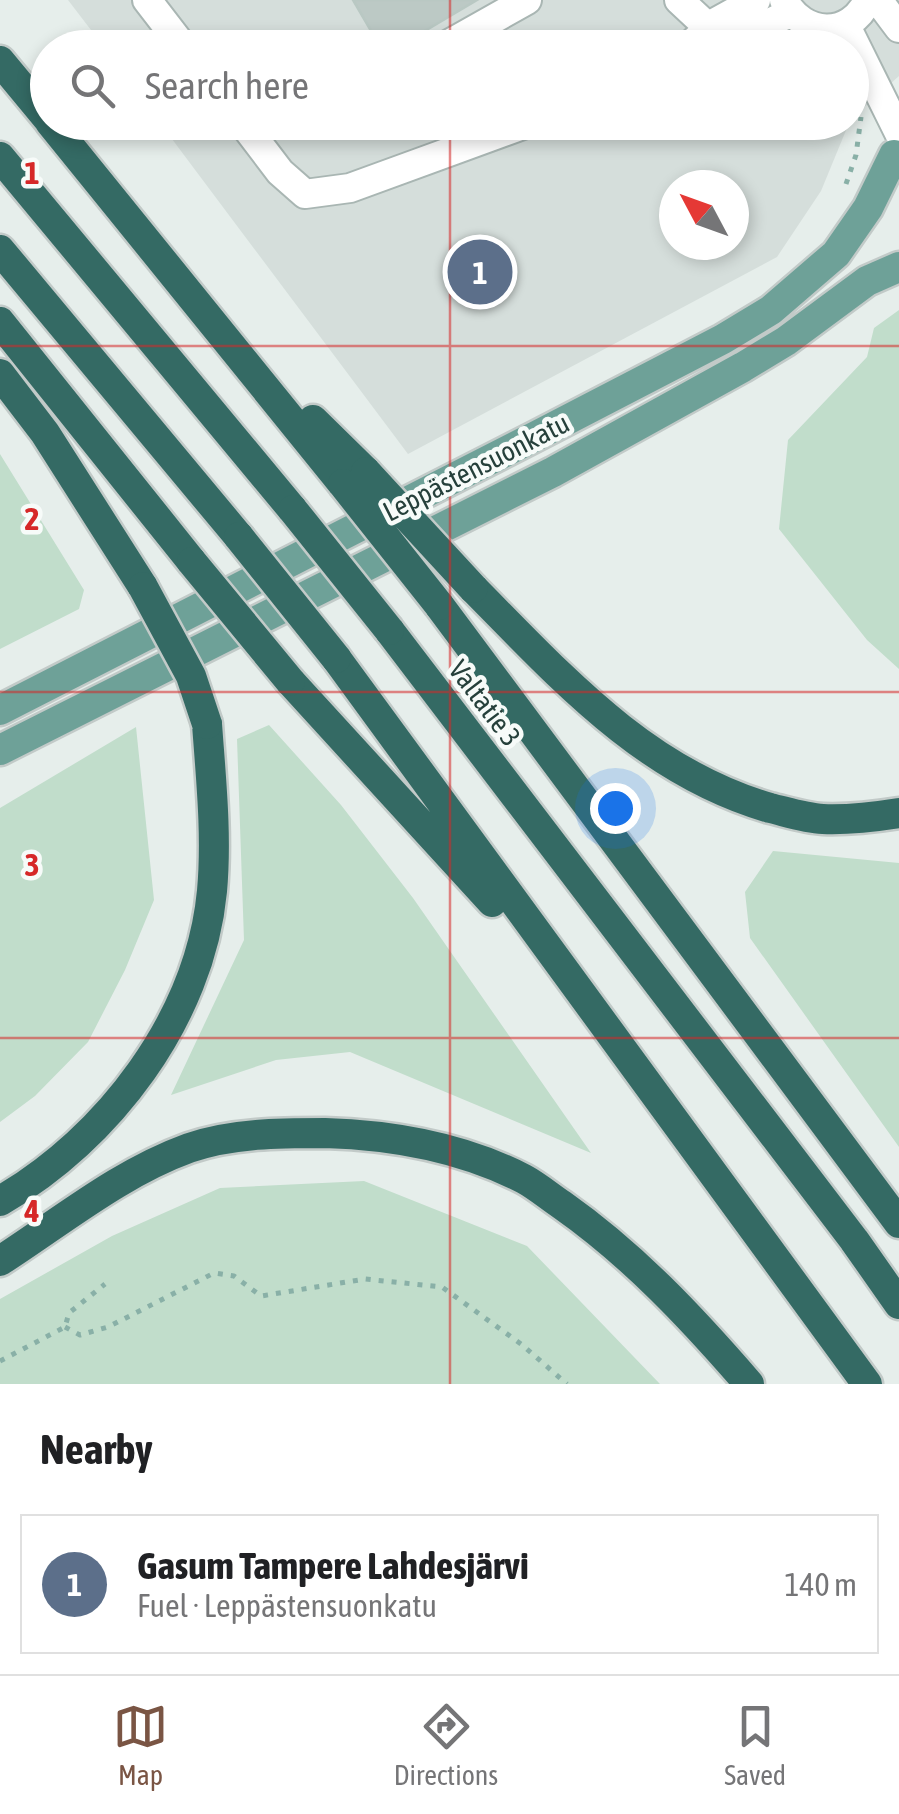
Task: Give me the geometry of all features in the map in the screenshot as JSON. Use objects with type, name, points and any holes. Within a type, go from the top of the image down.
[{"type":"highway","points":[[0,62],[30,98]]},
{"type":"highway","points":[[65,140],[224,334],[355,478],[617,727],[707,786],[754,803],[818,819],[899,813]]},
{"type":"highway","name":"Valtatie 3","points":[[0,158],[389,630],[899,1304]]},
{"type":"highway","points":[[0,250],[336,658],[867,1384]]},
{"type":"highway","points":[[0,322],[290,682],[588,1007]]},
{"type":"highway","points":[[0,374],[45,433],[143,587],[191,676],[207,724],[213,811],[212,892],[202,941],[186,993],[157,1047],[122,1096],[82,1140],[29,1184],[0,1201]]},
{"type":"highway","points":[[355,478],[439,605],[899,1223]]},
{"type":"highway","points":[[0,1261],[127,1176],[192,1147],[274,1132],[355,1134],[407,1142],[462,1154],[526,1180],[638,1264],[748,1384]]},
{"type":"main road","points":[[897,143],[899,190]]},
{"type":"main road","name":"Leppästensuonkatu","points":[[0,710],[723,339],[771,310],[836,254],[868,208],[897,143]]},
{"type":"main road","name":"Leppästensuonkatu","points":[[0,750],[553,472],[742,367],[868,280],[899,267]]},
{"type":"street","points":[[147,0],[170,30]]},
{"type":"street","points":[[474,30],[527,0]]},
{"type":"street","points":[[680,0],[707,30]]},
{"type":"street","points":[[723,30],[756,0]]},
{"type":"street","points":[[732,30],[787,6],[806,26],[826,30],[846,26],[868,0]]},
{"type":"street","points":[[878,0],[899,28]]},
{"type":"street","points":[[846,26],[848,30]]},
{"type":"street","points":[[869,79],[897,143]]},
{"type":"street","points":[[257,140],[306,194],[350,188],[482,140]]},
{"type":"path","points":[[841,194],[856,155],[857,140]]},
{"type":"path","points":[[64,1327],[80,1335],[108,1327],[214,1273],[234,1276],[261,1296],[364,1279],[442,1287],[522,1344],[567,1384]]},
{"type":"path","points":[[0,1361],[64,1327],[70,1314],[105,1284]]},
{"type":"shaded area","points":[[68,0],[899,0],[899,76],[869,103],[869,30],[91,30]]},
{"type":"shaded area","points":[[173,140],[842,140],[821,191],[777,257],[408,454]]},
{"type":"green space","points":[[899,310],[899,669],[867,640],[779,529],[788,440],[867,357],[874,328]]},
{"type":"green space","points":[[0,454],[84,590],[79,609],[0,649]]},
{"type":"green space","points":[[269,725],[341,805],[413,898],[591,1153],[350,1052],[276,1060],[171,1095],[244,940],[237,739]]},
{"type":"green space","points":[[136,727],[154,900],[125,970],[88,1042],[35,1096],[0,1122],[0,808]]},
{"type":"green space","points":[[773,851],[899,863],[899,1147],[750,938],[745,892]]},
{"type":"green space","points":[[364,1181],[527,1246],[660,1384],[0,1384],[0,1299],[112,1236],[220,1188]]},
{"type":"building","points":[[353,0],[477,0],[426,30],[370,30]]},
{"type":"place","name":"Gasum Tampere Lahdesjärvi","points":[[480,272]]}]
